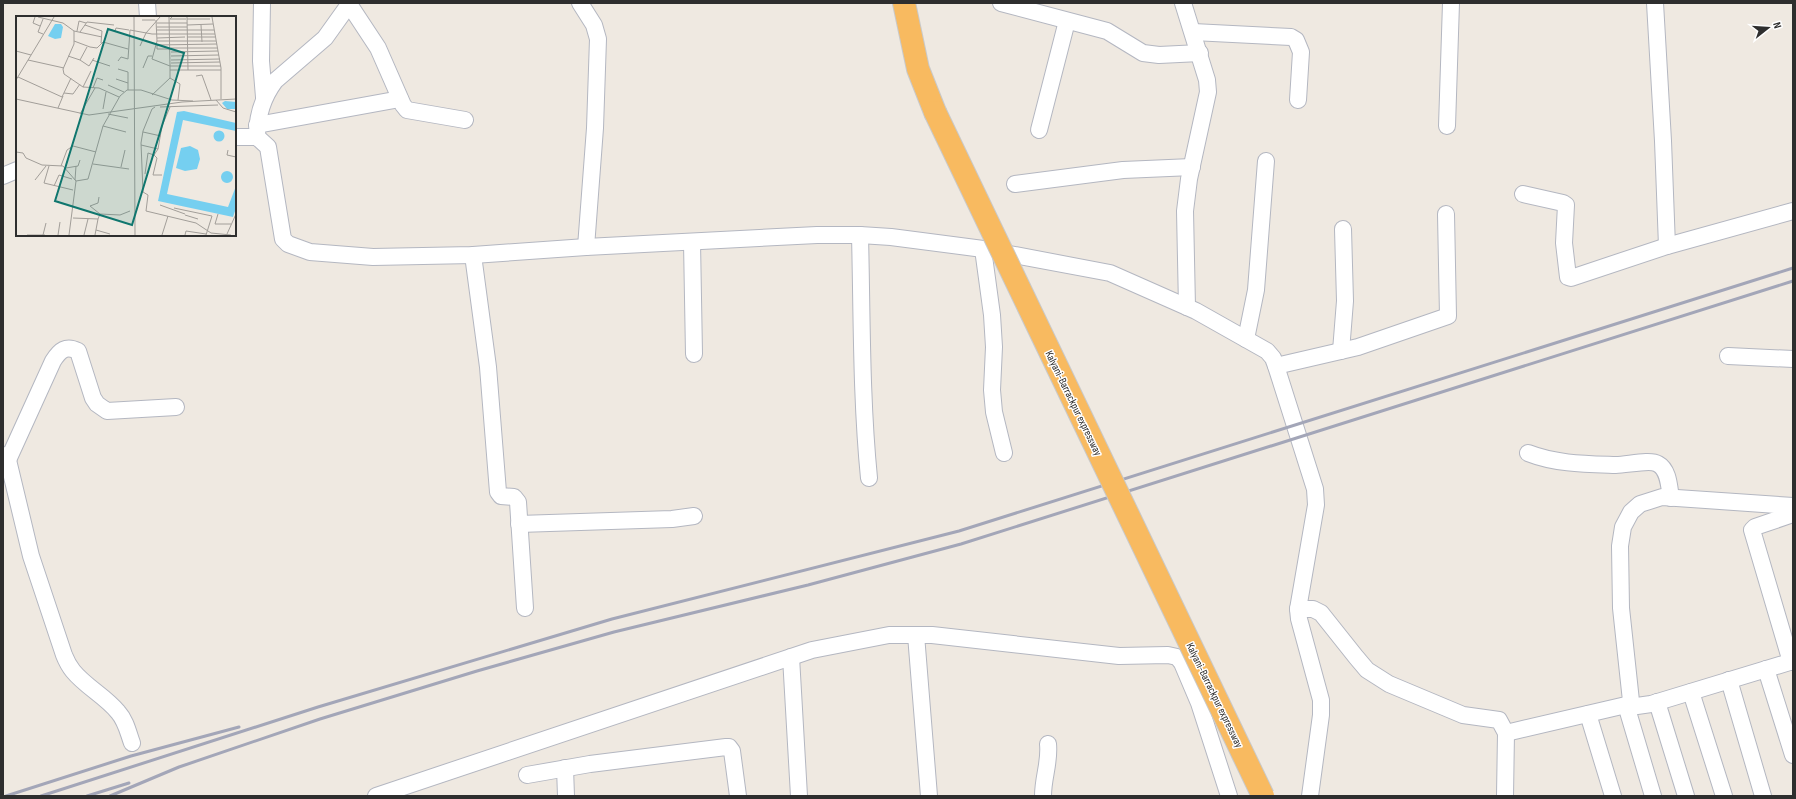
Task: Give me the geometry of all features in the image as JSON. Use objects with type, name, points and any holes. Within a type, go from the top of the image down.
[{"type":"highway","name":"Kalyani-Barrackpur expressway","points":[[904,3],[918,69],[935,112],[1263,796]]},
{"type":"street","points":[[147,3],[148,16]]},
{"type":"street","points":[[262,3],[261,61],[264,97],[257,131],[268,147],[271,156],[284,242],[310,252],[373,257],[473,255],[586,247],[817,235],[891,237],[983,249],[1110,273],[1187,307],[1267,351],[1273,358],[1276,366],[1315,489],[1316,505],[1298,608],[1299,619],[1321,700],[1321,715],[1310,796]]},
{"type":"street","points":[[580,3],[594,25],[598,39],[595,128],[586,247]]},
{"type":"street","points":[[1001,3],[1107,31],[1143,53],[1159,55],[1200,53]]},
{"type":"street","points":[[1184,3],[1207,80],[1208,100],[1192,167],[1185,212],[1187,307]]},
{"type":"street","points":[[1447,126],[1451,3]]},
{"type":"street","points":[[1655,3],[1667,246]]},
{"type":"street","points":[[264,97],[275,81],[325,38],[349,4],[378,48],[400,99],[407,110],[465,120]]},
{"type":"street","points":[[1039,130],[1067,20]]},
{"type":"street","points":[[1193,32],[1252,34],[1290,37],[1296,40],[1301,52],[1298,100]]},
{"type":"street","points":[[236,137],[400,99]]},
{"type":"street","points":[[1246,339],[1256,290],[1266,161]]},
{"type":"street","points":[[1015,184],[1124,170],[1192,167]]},
{"type":"street","points":[[3,176],[16,170]]},
{"type":"street","points":[[1523,194],[1564,202],[1566,205],[1564,243],[1569,278],[1595,271],[1667,246],[1793,212]]},
{"type":"street","points":[[1276,366],[1342,351],[1388,338],[1448,316],[1446,214]]},
{"type":"street","points":[[1342,351],[1345,301],[1343,229]]},
{"type":"street","points":[[860,235],[862,386],[869,478]]},
{"type":"street","points":[[692,242],[694,354]]},
{"type":"street","points":[[983,249],[992,315],[994,347],[992,390],[994,412],[1004,453]]},
{"type":"street","points":[[473,255],[488,367],[498,492],[501,496],[516,499],[525,608]]},
{"type":"street","points":[[132,743],[125,723],[119,713],[72,670],[64,655],[31,556],[6,458],[52,361],[62,349],[70,348],[78,351],[93,398],[97,404],[107,411],[176,407]]},
{"type":"street","points":[[1728,356],[1793,359]]},
{"type":"street","points":[[1528,453],[1544,459],[1572,463],[1618,465],[1654,462],[1660,465],[1665,471],[1671,498]]},
{"type":"street","points":[[1654,796],[1628,704],[1631,701],[1621,608],[1620,546],[1623,526],[1630,512],[1640,504],[1662,497],[1792,514]]},
{"type":"street","points":[[1506,733],[1628,704],[1643,705],[1656,702],[1792,661],[1752,530],[1755,527],[1792,514]]},
{"type":"street","points":[[519,524],[694,516]]},
{"type":"street","points":[[1298,608],[1312,609],[1321,613],[1368,670],[1389,684],[1463,715],[1499,720],[1506,733],[1505,796]]},
{"type":"street","points":[[376,796],[812,650],[889,635],[932,635],[1119,656],[1168,655],[1177,657],[1182,663],[1199,703],[1230,796]]},
{"type":"street","points":[[916,635],[929,796]]},
{"type":"street","points":[[791,658],[799,796]]},
{"type":"street","points":[[1766,669],[1793,755]]},
{"type":"street","points":[[1729,680],[1764,796]]},
{"type":"street","points":[[1691,692],[1724,796]]},
{"type":"street","points":[[1656,702],[1686,796]]},
{"type":"street","points":[[1588,714],[1613,796]]},
{"type":"street","points":[[1043,796],[1043,778],[1049,758],[1048,744]]},
{"type":"street","points":[[527,775],[565,768],[729,747],[732,751],[738,796]]},
{"type":"street","points":[[565,768],[566,796]]},
{"type":"railway","points":[[41,796],[318,707],[612,619],[959,531],[1793,268]]},
{"type":"railway","points":[[110,796],[179,767],[320,719],[477,671],[614,632],[808,585],[961,544],[1793,281]]},
{"type":"railway","points":[[6,796],[131,756],[239,727]]},
{"type":"railway","points":[[87,796],[129,783]]}]
